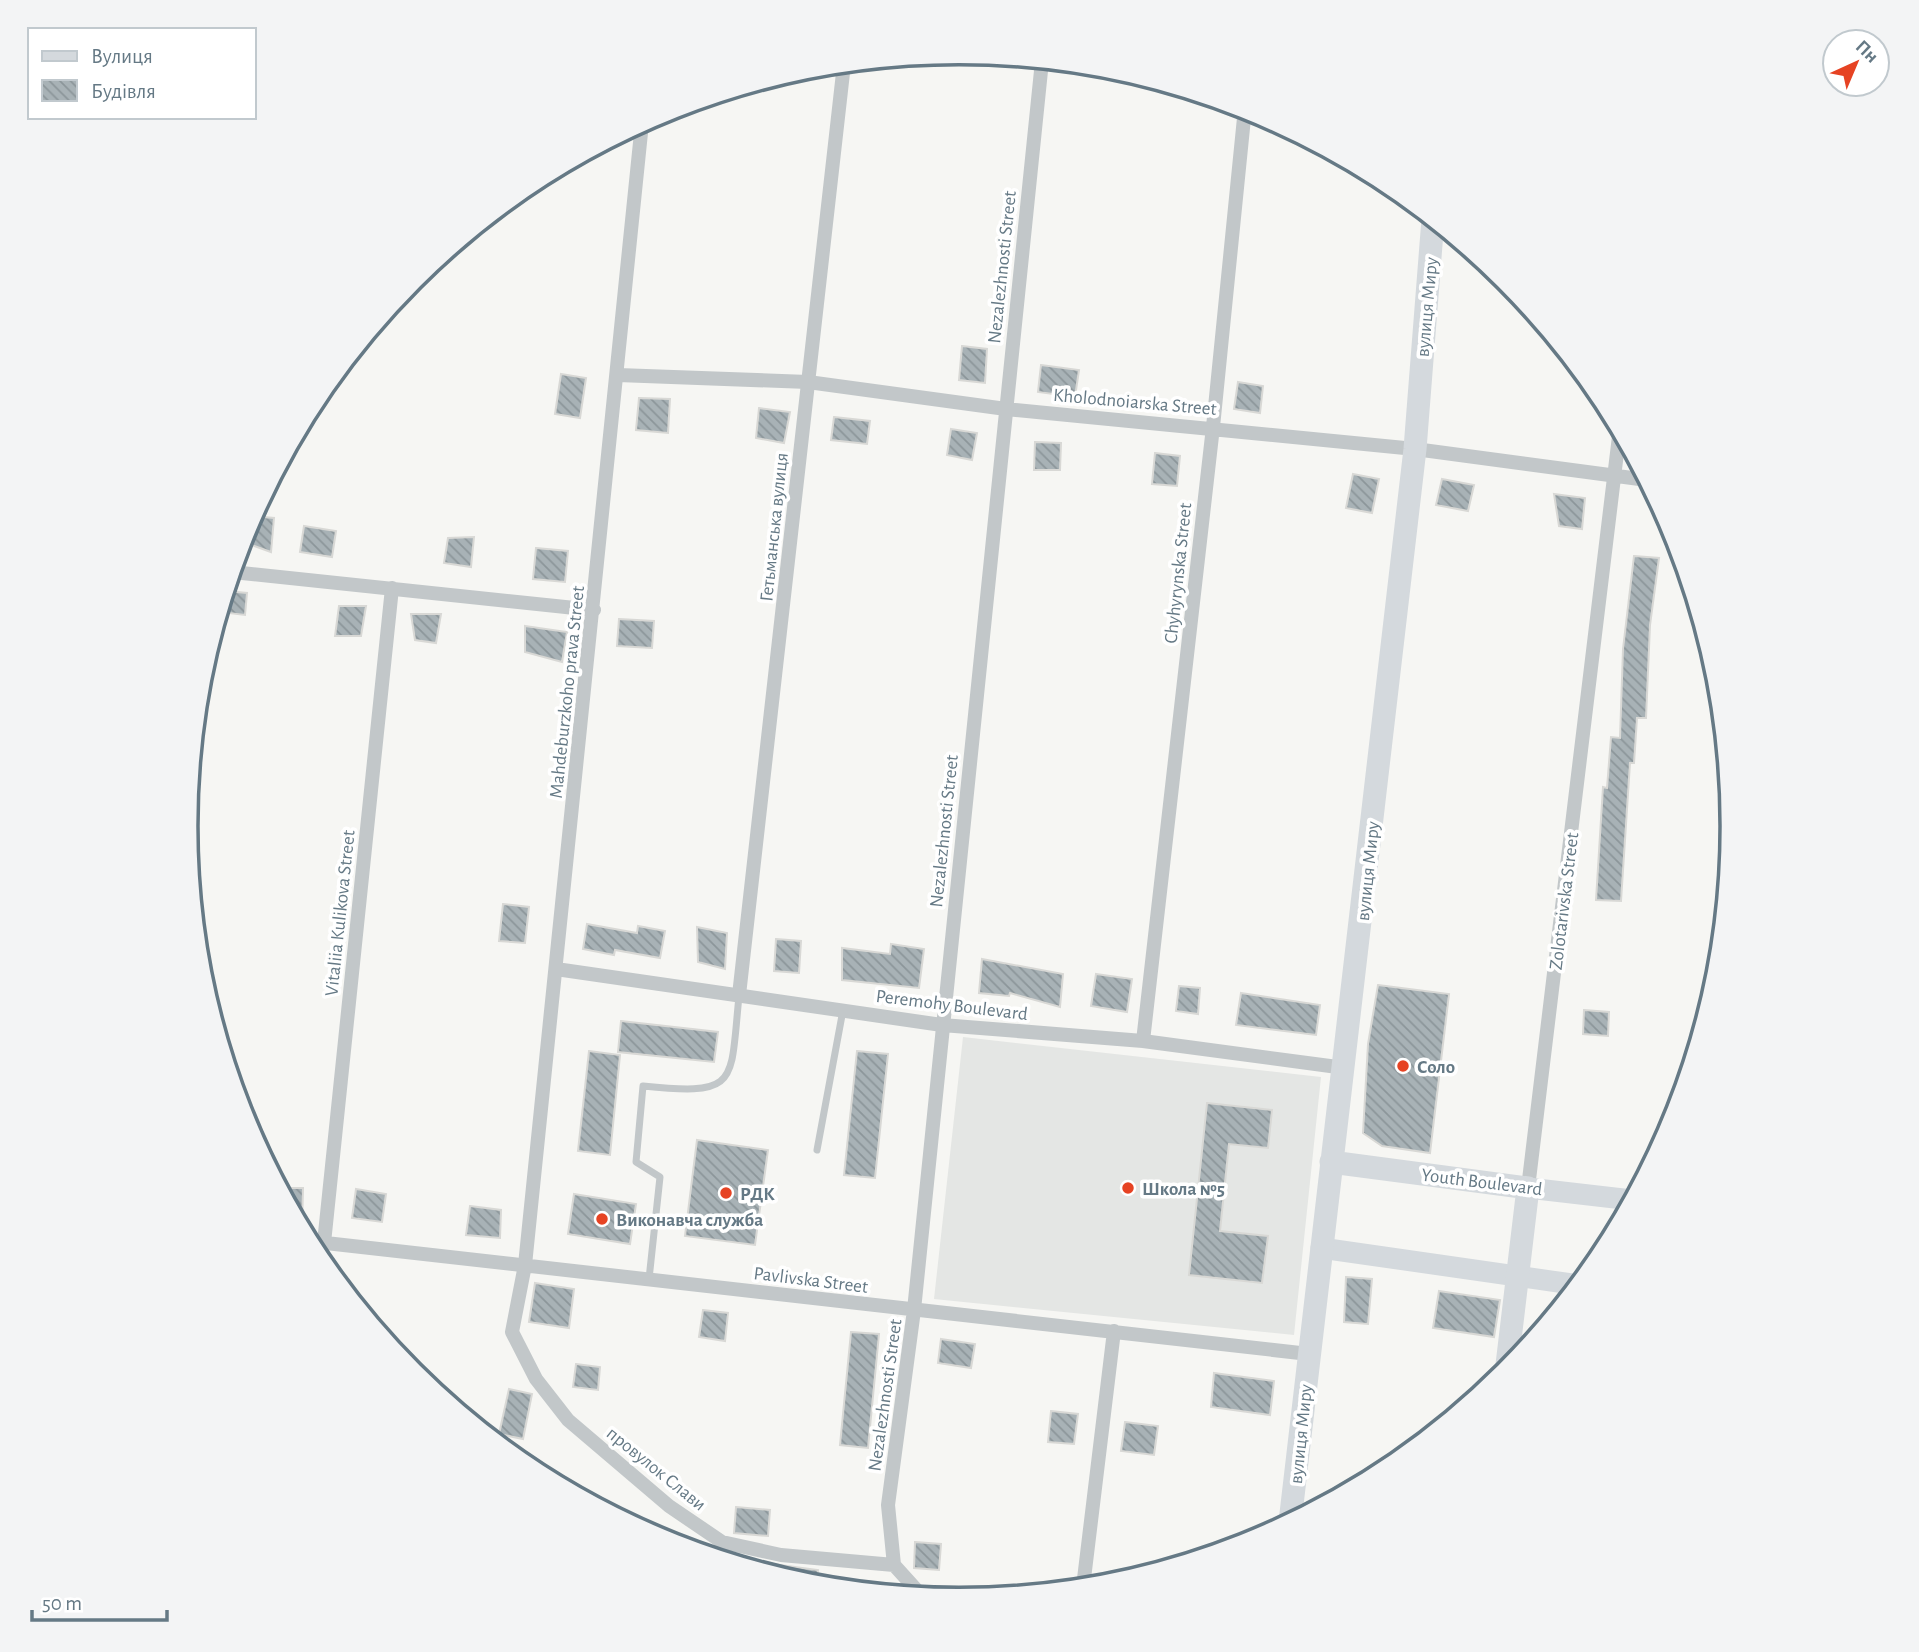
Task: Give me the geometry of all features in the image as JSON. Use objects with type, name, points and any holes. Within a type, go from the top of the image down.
[{"type":"main road","name":"вулиця Миру","points":[[1291,1511],[1415,449],[1432,230]]},
{"type":"main road","name":"Youth Boulevard","points":[[1331,1162],[1623,1199]]},
{"type":"main road","name":"Zolotarivska Street","points":[[1509,1352],[1528,1188]]},
{"type":"main road","points":[[1321,1248],[1567,1284]]},
{"type":"street","name":"Nezalezhnosti Street","points":[[894,1564],[888,1505],[914,1310],[1041,69]]},
{"type":"street","name":"Гетьманська вулиця","points":[[739,995],[843,74]]},
{"type":"street","name":"Chyhyrynska Street","points":[[1143,1041],[1213,427],[1244,120]]},
{"type":"street","name":"Mahdeburzkoho prava Street","points":[[525,1265],[641,135]]},
{"type":"street","name":"Kholodnoiarska Street","points":[[618,375],[808,382],[1006,409],[1213,427],[1415,449],[1637,479]]},
{"type":"street","name":"Zolotarivska Street","points":[[1528,1188],[1618,444]]},
{"type":"street","points":[[242,573],[594,610]]},
{"type":"street","name":"Vitaliia Kulikova Street","points":[[324,1242],[392,588]]},
{"type":"street","name":"Peremohy Boulevard","points":[[556,969],[942,1025],[1143,1041],[1345,1068]]},
{"type":"street","name":"Pavlivska Street","points":[[324,1242],[1310,1354]]},
{"type":"street","name":"провулок Слави","points":[[525,1265],[512,1332],[536,1379],[568,1420],[669,1506],[722,1542],[781,1555],[894,1564]]},
{"type":"street","points":[[1084,1577],[1114,1332]]},
{"type":"street","points":[[894,1564],[913,1586]]},
{"type":"lane","points":[[649,1279],[660,1177],[636,1161],[643,1086],[692,1091],[718,1085],[730,1073],[739,995]]},
{"type":"lane","points":[[817,1150],[843,1010]]},
{"type":"shaded area","name":"Школа №5","points":[[963,1037],[1321,1077],[1294,1335],[934,1299]]},
{"type":"building","points":[[962,346],[987,349],[985,383],[959,380]]},
{"type":"building","points":[[1041,365],[1079,370],[1075,397],[1038,392]]},
{"type":"building","points":[[561,374],[586,378],[580,418],[555,414]]},
{"type":"building","points":[[1238,382],[1263,386],[1260,413],[1234,409]]},
{"type":"building","points":[[639,398],[670,399],[668,433],[636,430]]},
{"type":"building","points":[[759,408],[790,412],[784,443],[756,438]]},
{"type":"building","points":[[834,417],[870,421],[867,444],[831,440]]},
{"type":"building","points":[[951,429],[977,433],[972,460],[947,455]]},
{"type":"building","points":[[1035,442],[1061,443],[1060,470],[1034,470]]},
{"type":"building","points":[[1155,453],[1180,456],[1177,486],[1152,484]]},
{"type":"building","points":[[1353,474],[1379,479],[1372,513],[1346,508]]},
{"type":"building","points":[[1442,479],[1474,485],[1468,511],[1436,505]]},
{"type":"building","points":[[1554,494],[1585,498],[1582,529],[1559,526]]},
{"type":"building","points":[[264,517],[274,518],[271,552],[252,545]]},
{"type":"building","points":[[304,526],[336,531],[332,557],[300,552]]},
{"type":"building","points":[[474,537],[471,567],[444,563],[448,538]]},
{"type":"building","points":[[536,548],[568,551],[565,582],[533,579]]},
{"type":"building","points":[[1634,556],[1659,558],[1650,625],[1646,718],[1637,718],[1634,763],[1630,763],[1621,901],[1596,900],[1603,787],[1607,788],[1611,737],[1620,738],[1623,649]]},
{"type":"building","points":[[236,592],[247,593],[245,615],[229,613]]},
{"type":"building","points":[[339,606],[366,606],[361,636],[335,636]]},
{"type":"building","points":[[411,614],[441,614],[436,643],[415,640]]},
{"type":"building","points":[[619,619],[654,621],[652,648],[617,646]]},
{"type":"building","points":[[525,626],[567,632],[562,662],[525,652]]},
{"type":"building","points":[[503,904],[529,907],[525,943],[499,941]]},
{"type":"building","points":[[587,924],[637,933],[638,926],[665,931],[660,958],[615,950],[614,955],[583,949]]},
{"type":"building","points":[[697,927],[727,933],[725,969],[698,962]]},
{"type":"building","points":[[776,939],[801,941],[799,973],[774,971]]},
{"type":"building","points":[[891,944],[924,949],[919,988],[842,980],[842,948],[890,954]]},
{"type":"building","points":[[982,959],[1063,974],[1060,1007],[1010,993],[1009,996],[979,993]]},
{"type":"building","points":[[1096,974],[1132,979],[1127,1012],[1091,1006]]},
{"type":"building","name":"Соло","points":[[1378,985],[1449,994],[1430,1153],[1382,1146],[1363,1133],[1368,1044]]},
{"type":"building","points":[[1179,986],[1200,988],[1198,1014],[1176,1011]]},
{"type":"building","points":[[1241,993],[1320,1005],[1316,1035],[1236,1025]]},
{"type":"building","points":[[1584,1010],[1609,1012],[1608,1036],[1583,1034]]},
{"type":"building","points":[[621,1021],[718,1032],[714,1062],[618,1052]]},
{"type":"building","points":[[589,1051],[620,1055],[610,1155],[578,1151]]},
{"type":"building","points":[[857,1051],[888,1054],[875,1178],[844,1175]]},
{"type":"building","points":[[1207,1103],[1272,1110],[1268,1148],[1229,1144],[1220,1231],[1268,1236],[1262,1283],[1189,1275]]},
{"type":"building","name":"РДК","points":[[697,1140],[768,1150],[755,1245],[685,1236]]},
{"type":"building","points":[[290,1188],[303,1188],[302,1211]]},
{"type":"building","points":[[356,1189],[386,1194],[382,1222],[352,1218]]},
{"type":"building","name":"Виконавча служба","points":[[574,1194],[636,1204],[630,1244],[568,1234]]},
{"type":"building","points":[[470,1206],[501,1210],[500,1238],[466,1235]]},
{"type":"building","points":[[1346,1277],[1372,1279],[1368,1324],[1344,1322]]},
{"type":"building","points":[[535,1283],[574,1289],[569,1328],[529,1322]]},
{"type":"building","points":[[1439,1291],[1500,1300],[1494,1337],[1433,1328]]},
{"type":"building","points":[[703,1310],[728,1313],[725,1341],[699,1337]]},
{"type":"building","points":[[851,1332],[879,1334],[868,1448],[840,1445]]},
{"type":"building","points":[[941,1339],[975,1344],[971,1368],[938,1363]]},
{"type":"building","points":[[576,1364],[600,1367],[598,1390],[573,1387]]},
{"type":"building","points":[[1214,1373],[1274,1381],[1270,1415],[1211,1407]]},
{"type":"building","points":[[509,1389],[532,1394],[523,1439],[499,1432]]},
{"type":"building","points":[[1051,1411],[1078,1414],[1074,1444],[1048,1442]]},
{"type":"building","points":[[1125,1422],[1158,1426],[1154,1455],[1121,1451]]},
{"type":"building","points":[[736,1507],[770,1510],[768,1536],[734,1533]]},
{"type":"building","points":[[915,1542],[941,1544],[939,1570],[914,1568]]},
{"type":"building","points":[[776,1564],[818,1570],[817,1574]]},
{"type":"place","name":"Соло","points":[[1403,1066]]},
{"type":"place","name":"Школа №5","points":[[1128,1188]]},
{"type":"place","name":"РДК","points":[[726,1193]]},
{"type":"place","name":"Виконавча служба","points":[[602,1219]]}]
